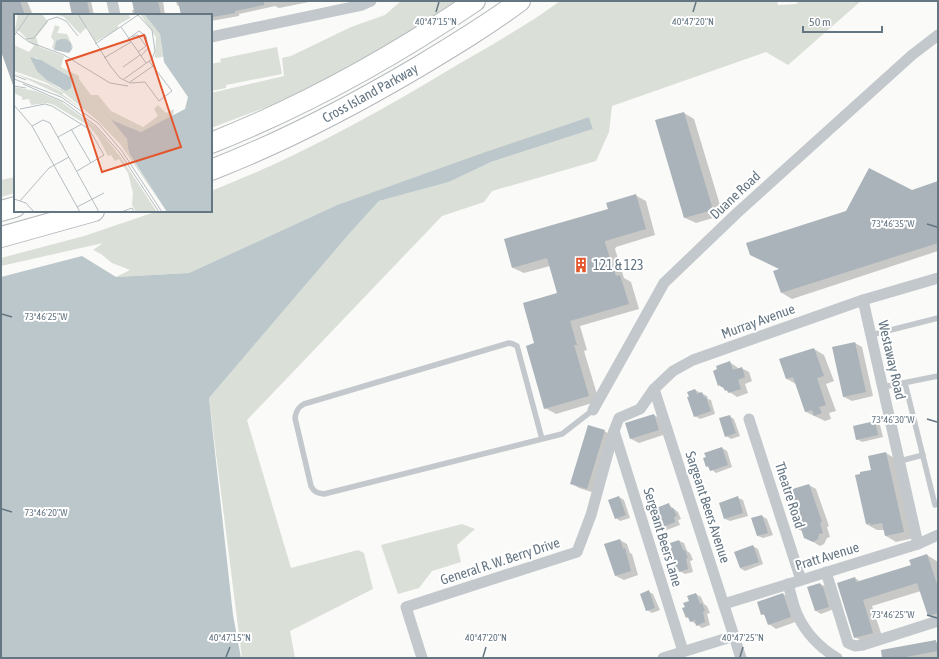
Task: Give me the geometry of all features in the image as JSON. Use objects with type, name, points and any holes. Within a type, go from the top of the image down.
[{"type":"highway","name":"Cross Island Parkway","points":[[212,143],[277,114],[372,65],[475,1]]},
{"type":"highway","name":"Cross Island Parkway","points":[[212,170],[289,136],[366,97],[453,46],[520,1]]},
{"type":"highway","points":[[1,211],[14,207]]},
{"type":"highway","points":[[1,237],[90,212]]},
{"type":"street","points":[[112,1],[115,14]]},
{"type":"street","points":[[212,37],[362,6],[371,1]]},
{"type":"street","name":"Duane Road","points":[[593,410],[664,283],[730,218],[912,54],[938,35]]},
{"type":"street","name":"Murray Avenue","points":[[614,431],[620,418],[640,409],[654,388],[673,371],[693,360],[863,300],[938,278]]},
{"type":"street","name":"Westaway Road","points":[[863,300],[918,544]]},
{"type":"street","name":"Sargeant Beers Avenue","points":[[654,388],[741,658]]},
{"type":"street","name":"Theatre Road","points":[[749,419],[801,580]]},
{"type":"street","name":"Sergeant Beers Lane","points":[[614,431],[683,651]]},
{"type":"street","name":"General R. W. Berry Drive","points":[[422,658],[406,607],[577,552],[590,515],[614,431]]},
{"type":"street","name":"Pratt Avenue","points":[[724,604],[918,544],[938,535]]},
{"type":"street","points":[[826,572],[848,643],[855,646],[863,645],[938,621]]},
{"type":"street","points":[[788,584],[797,614],[811,635],[822,647],[837,658]]},
{"type":"street","points":[[663,658],[734,636]]},
{"type":"lane","points":[[871,335],[938,318]]},
{"type":"lane","points":[[542,439],[517,346],[509,343],[304,404],[296,413],[311,486],[313,491],[319,494],[331,492],[562,434],[593,410]]},
{"type":"lane","points":[[882,387],[938,376]]},
{"type":"lane","points":[[905,383],[935,505]]},
{"type":"lane","points":[[900,461],[923,455]]},
{"type":"shaded area","points":[[401,1],[457,1],[437,15],[350,68],[269,106],[212,128],[212,93],[284,76],[282,58],[291,56],[351,27],[385,15]]},
{"type":"shaded area","points":[[560,1],[777,1],[778,5],[796,4],[799,1],[861,1],[788,65],[766,52],[612,106],[609,132],[596,161],[492,191],[484,202],[442,216],[247,420],[291,568],[358,550],[364,553],[373,589],[290,631],[295,658],[242,658],[209,398],[379,201],[449,182],[491,162],[593,129],[589,117],[337,205],[189,273],[116,277],[130,270],[112,263],[101,254],[93,250],[103,243],[1,266],[1,258],[84,236],[155,212],[212,212],[212,191],[274,164],[334,135],[423,85],[534,19]]},
{"type":"shaded area","points":[[277,47],[282,74],[226,85],[226,88],[212,91],[212,64],[221,62],[220,59]]},
{"type":"shaded area","points":[[589,117],[593,129],[491,162],[449,182],[379,201],[209,398],[233,615],[241,658],[1,658],[1,277],[82,256],[116,277],[189,273],[337,205]]},
{"type":"shaded area","points":[[14,177],[14,193],[1,197],[1,180]]},
{"type":"shaded area","points":[[462,524],[475,529],[457,545],[461,562],[432,571],[419,588],[398,594],[381,545]]},
{"type":"building","points":[[1,1],[20,1],[25,14],[14,14],[14,88],[1,51]]},
{"type":"building","points":[[69,1],[87,1],[90,14],[72,14]]},
{"type":"building","points":[[132,1],[158,1],[161,14],[135,14]]},
{"type":"building","points":[[178,1],[264,1],[264,5],[213,17],[212,14],[181,14]]},
{"type":"building","points":[[684,112],[713,210],[684,218],[655,120]]},
{"type":"building","points":[[869,168],[912,190],[938,181],[938,243],[781,293],[773,271],[779,269],[750,255],[746,243],[846,211]]},
{"type":"building","name":"121 & 123","points":[[636,194],[646,229],[605,241],[616,276],[620,275],[629,304],[570,321],[577,345],[574,345],[589,396],[544,409],[526,346],[534,343],[523,303],[557,293],[547,258],[512,268],[504,239],[608,209],[606,203]]},
{"type":"building","points":[[855,342],[866,392],[843,397],[832,347]]},
{"type":"building","points":[[814,348],[824,376],[817,378],[826,405],[819,407],[822,413],[814,416],[812,410],[805,412],[793,377],[786,379],[779,359]]},
{"type":"building","points":[[730,361],[733,370],[742,367],[745,377],[738,380],[741,389],[728,393],[723,387],[720,385],[718,386],[713,371],[717,369],[716,366]]},
{"type":"building","points":[[695,389],[697,394],[702,392],[704,397],[706,397],[711,411],[694,417],[687,397],[689,397],[687,392]]},
{"type":"building","points":[[654,414],[659,430],[630,439],[625,423]]},
{"type":"building","points":[[730,415],[736,433],[725,437],[719,418]]},
{"type":"building","points":[[875,421],[878,435],[856,440],[853,426]]},
{"type":"building","points":[[588,425],[605,430],[587,489],[570,484]]},
{"type":"building","points":[[722,447],[728,465],[710,471],[708,466],[706,467],[703,458],[706,457],[704,453]]},
{"type":"building","points":[[886,452],[904,532],[885,536],[882,523],[871,525],[870,523],[866,524],[855,475],[860,474],[860,472],[871,470],[868,456]]},
{"type":"building","points":[[809,484],[822,522],[820,523],[823,533],[819,534],[818,539],[813,542],[804,538],[801,529],[799,530],[786,491]]},
{"type":"building","points":[[619,496],[626,515],[615,519],[608,500]]},
{"type":"building","points":[[738,496],[743,513],[724,519],[719,503]]},
{"type":"building","points":[[669,503],[671,509],[673,508],[677,516],[674,517],[675,522],[658,529],[651,510]]},
{"type":"building","points":[[762,515],[768,533],[757,536],[751,518]]},
{"type":"building","points":[[620,539],[623,549],[625,548],[631,571],[615,576],[604,544]]},
{"type":"building","points":[[679,540],[688,558],[686,558],[688,569],[679,572],[678,567],[673,569],[671,564],[669,565],[665,555],[668,554],[666,550],[672,548],[670,543]]},
{"type":"building","points":[[753,545],[759,562],[740,568],[734,552]]},
{"type":"building","points":[[927,554],[938,587],[938,613],[928,616],[917,583],[863,600],[873,633],[854,638],[837,583],[855,577],[856,582],[911,565],[909,560]]},
{"type":"building","points":[[820,583],[823,587],[829,607],[815,611],[807,587]]},
{"type":"building","points":[[649,590],[655,608],[646,611],[640,594]]},
{"type":"building","points":[[696,593],[700,604],[702,603],[705,611],[703,612],[705,622],[696,626],[695,620],[690,622],[688,617],[686,618],[682,608],[685,607],[683,603],[689,601],[687,596]]},
{"type":"building","points":[[783,593],[791,617],[768,625],[764,614],[761,615],[757,602]]},
{"type":"building","points":[[936,640],[938,651],[901,658],[882,658],[881,650]]},
{"type":"place","name":"121 & 123","points":[[581,265]]}]
